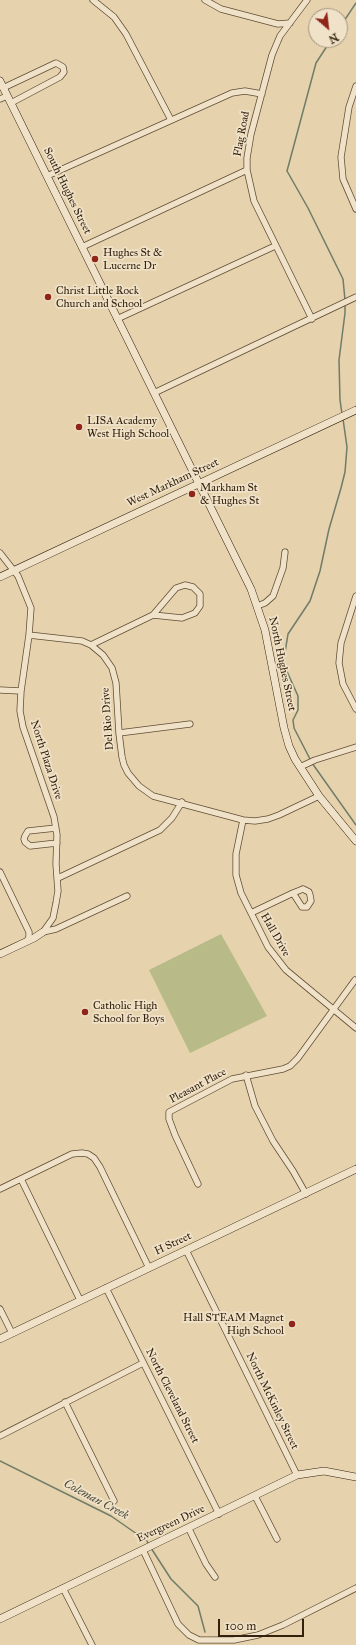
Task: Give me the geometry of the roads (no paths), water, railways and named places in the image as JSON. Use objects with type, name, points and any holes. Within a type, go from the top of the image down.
[{"type":"street","points":[[93,0],[114,17],[126,34],[171,120]]},
{"type":"street","points":[[205,0],[221,9],[278,24],[290,23]]},
{"type":"street","name":"Flag Road","points":[[307,0],[280,36],[272,55],[251,134],[246,170],[254,201],[312,319]]},
{"type":"street","points":[[2,85],[56,63],[62,64],[64,72],[60,77],[11,103]]},
{"type":"street","name":"South Hughes Street","points":[[2,85],[198,484]]},
{"type":"street","points":[[356,86],[349,107],[343,136],[341,157],[343,179],[356,209]]},
{"type":"street","points":[[47,176],[232,93],[245,91],[262,94]]},
{"type":"street","points":[[0,99],[8,96]]},
{"type":"street","points":[[82,247],[246,170]]},
{"type":"street","points":[[117,319],[275,246]]},
{"type":"street","points":[[154,393],[356,297]]},
{"type":"street","name":"West Markham Street","points":[[0,577],[356,410]]},
{"type":"street","name":"North Hughes Street","points":[[198,484],[251,589],[257,606],[265,630],[284,728],[289,746],[318,796],[356,841]]},
{"type":"street","points":[[257,606],[265,603],[273,596],[283,568],[285,552]]},
{"type":"street","name":"North Plaza Drive","points":[[0,553],[14,570],[31,608],[20,703],[22,720],[50,804],[56,828],[58,891],[55,911],[50,924],[43,932]]},
{"type":"street","points":[[29,635],[73,639],[91,644],[153,615],[179,586],[185,585],[193,587],[200,594],[200,606],[191,616],[182,618],[153,615]]},
{"type":"street","points":[[356,596],[341,643],[340,658],[340,672],[356,709]]},
{"type":"street","name":"Del Rio Drive","points":[[91,644],[103,655],[112,668],[114,675],[119,733],[124,765],[128,773],[139,786],[153,796],[161,799],[182,802],[244,820],[255,821],[268,819],[318,796]]},
{"type":"street","points":[[0,690],[21,691]]},
{"type":"street","points":[[119,733],[190,724]]},
{"type":"street","points":[[300,767],[308,762],[356,747]]},
{"type":"street","points":[[58,878],[160,830],[172,818],[182,802]]},
{"type":"street","name":"Hall Drive","points":[[244,820],[236,854],[235,869],[241,893],[268,947],[280,964],[356,1028]]},
{"type":"street","points":[[56,828],[28,831],[25,836],[25,842],[30,846],[57,843]]},
{"type":"street","points":[[0,872],[29,932],[27,941]]},
{"type":"street","points":[[251,913],[293,893]]},
{"type":"street","points":[[0,954],[43,932],[56,929],[127,896]]},
{"type":"street","name":"Pleasant Place","points":[[198,1184],[175,1135],[169,1112],[232,1079],[246,1075],[283,1069],[290,1066],[298,1058],[356,980]]},
{"type":"street","points":[[246,1075],[255,1106],[273,1140],[306,1194]]},
{"type":"street","points":[[0,1189],[72,1154],[82,1153],[91,1156],[100,1167],[149,1268]]},
{"type":"street","name":"H Street","points":[[0,1339],[356,1169]]},
{"type":"street","points":[[21,1179],[80,1300]]},
{"type":"street","name":"North McKinley Street","points":[[186,1250],[297,1475]]},
{"type":"street","name":"North Cleveland Street","points":[[106,1288],[219,1514]]},
{"type":"street","points":[[0,1309],[12,1334]]},
{"type":"street","points":[[0,1436],[144,1363]]},
{"type":"street","points":[[65,1402],[114,1501]]},
{"type":"street","name":"Evergreen Drive","points":[[0,1619],[148,1547],[189,1529],[297,1475],[324,1471],[356,1477]]},
{"type":"street","points":[[255,1496],[277,1539]]},
{"type":"street","points":[[189,1529],[206,1564],[215,1577]]},
{"type":"street","points":[[148,1547],[178,1624],[189,1635],[199,1640],[234,1640],[258,1635],[283,1625],[356,1588]]},
{"type":"street","points":[[63,1588],[92,1645]]},
{"type":"waterway","points":[[348,15],[356,3]]},
{"type":"waterway","points":[[326,48],[316,63],[287,171],[308,208],[343,279],[345,300]]},
{"type":"waterway","points":[[342,414],[340,400],[339,360],[345,304]]},
{"type":"waterway","points":[[310,759],[294,728],[293,720],[298,710],[298,696],[285,667],[284,659],[288,634],[310,601],[320,571],[329,529],[345,472],[347,447],[343,419]]},
{"type":"waterway","points":[[312,763],[356,825]]},
{"type":"waterway","name":"Coleman Creek","points":[[0,1461],[111,1516],[147,1541],[149,1545]]},
{"type":"waterway","name":"Coleman Creek","points":[[151,1548],[171,1579],[198,1606],[205,1632]]},
{"type":"place","name":"Hughes St & Lucerne Dr","points":[[95,259]]},
{"type":"place","name":"Christ Little Rock Church and School","points":[[48,297]]},
{"type":"place","name":"LISA Academy West High School","points":[[79,427]]},
{"type":"place","name":"Markham St & Hughes St","points":[[192,494]]},
{"type":"place","name":"Catholic High School for Boys","points":[[85,1012]]},
{"type":"place","name":"Hall STEAM Magnet High School","points":[[292,1324]]}]
